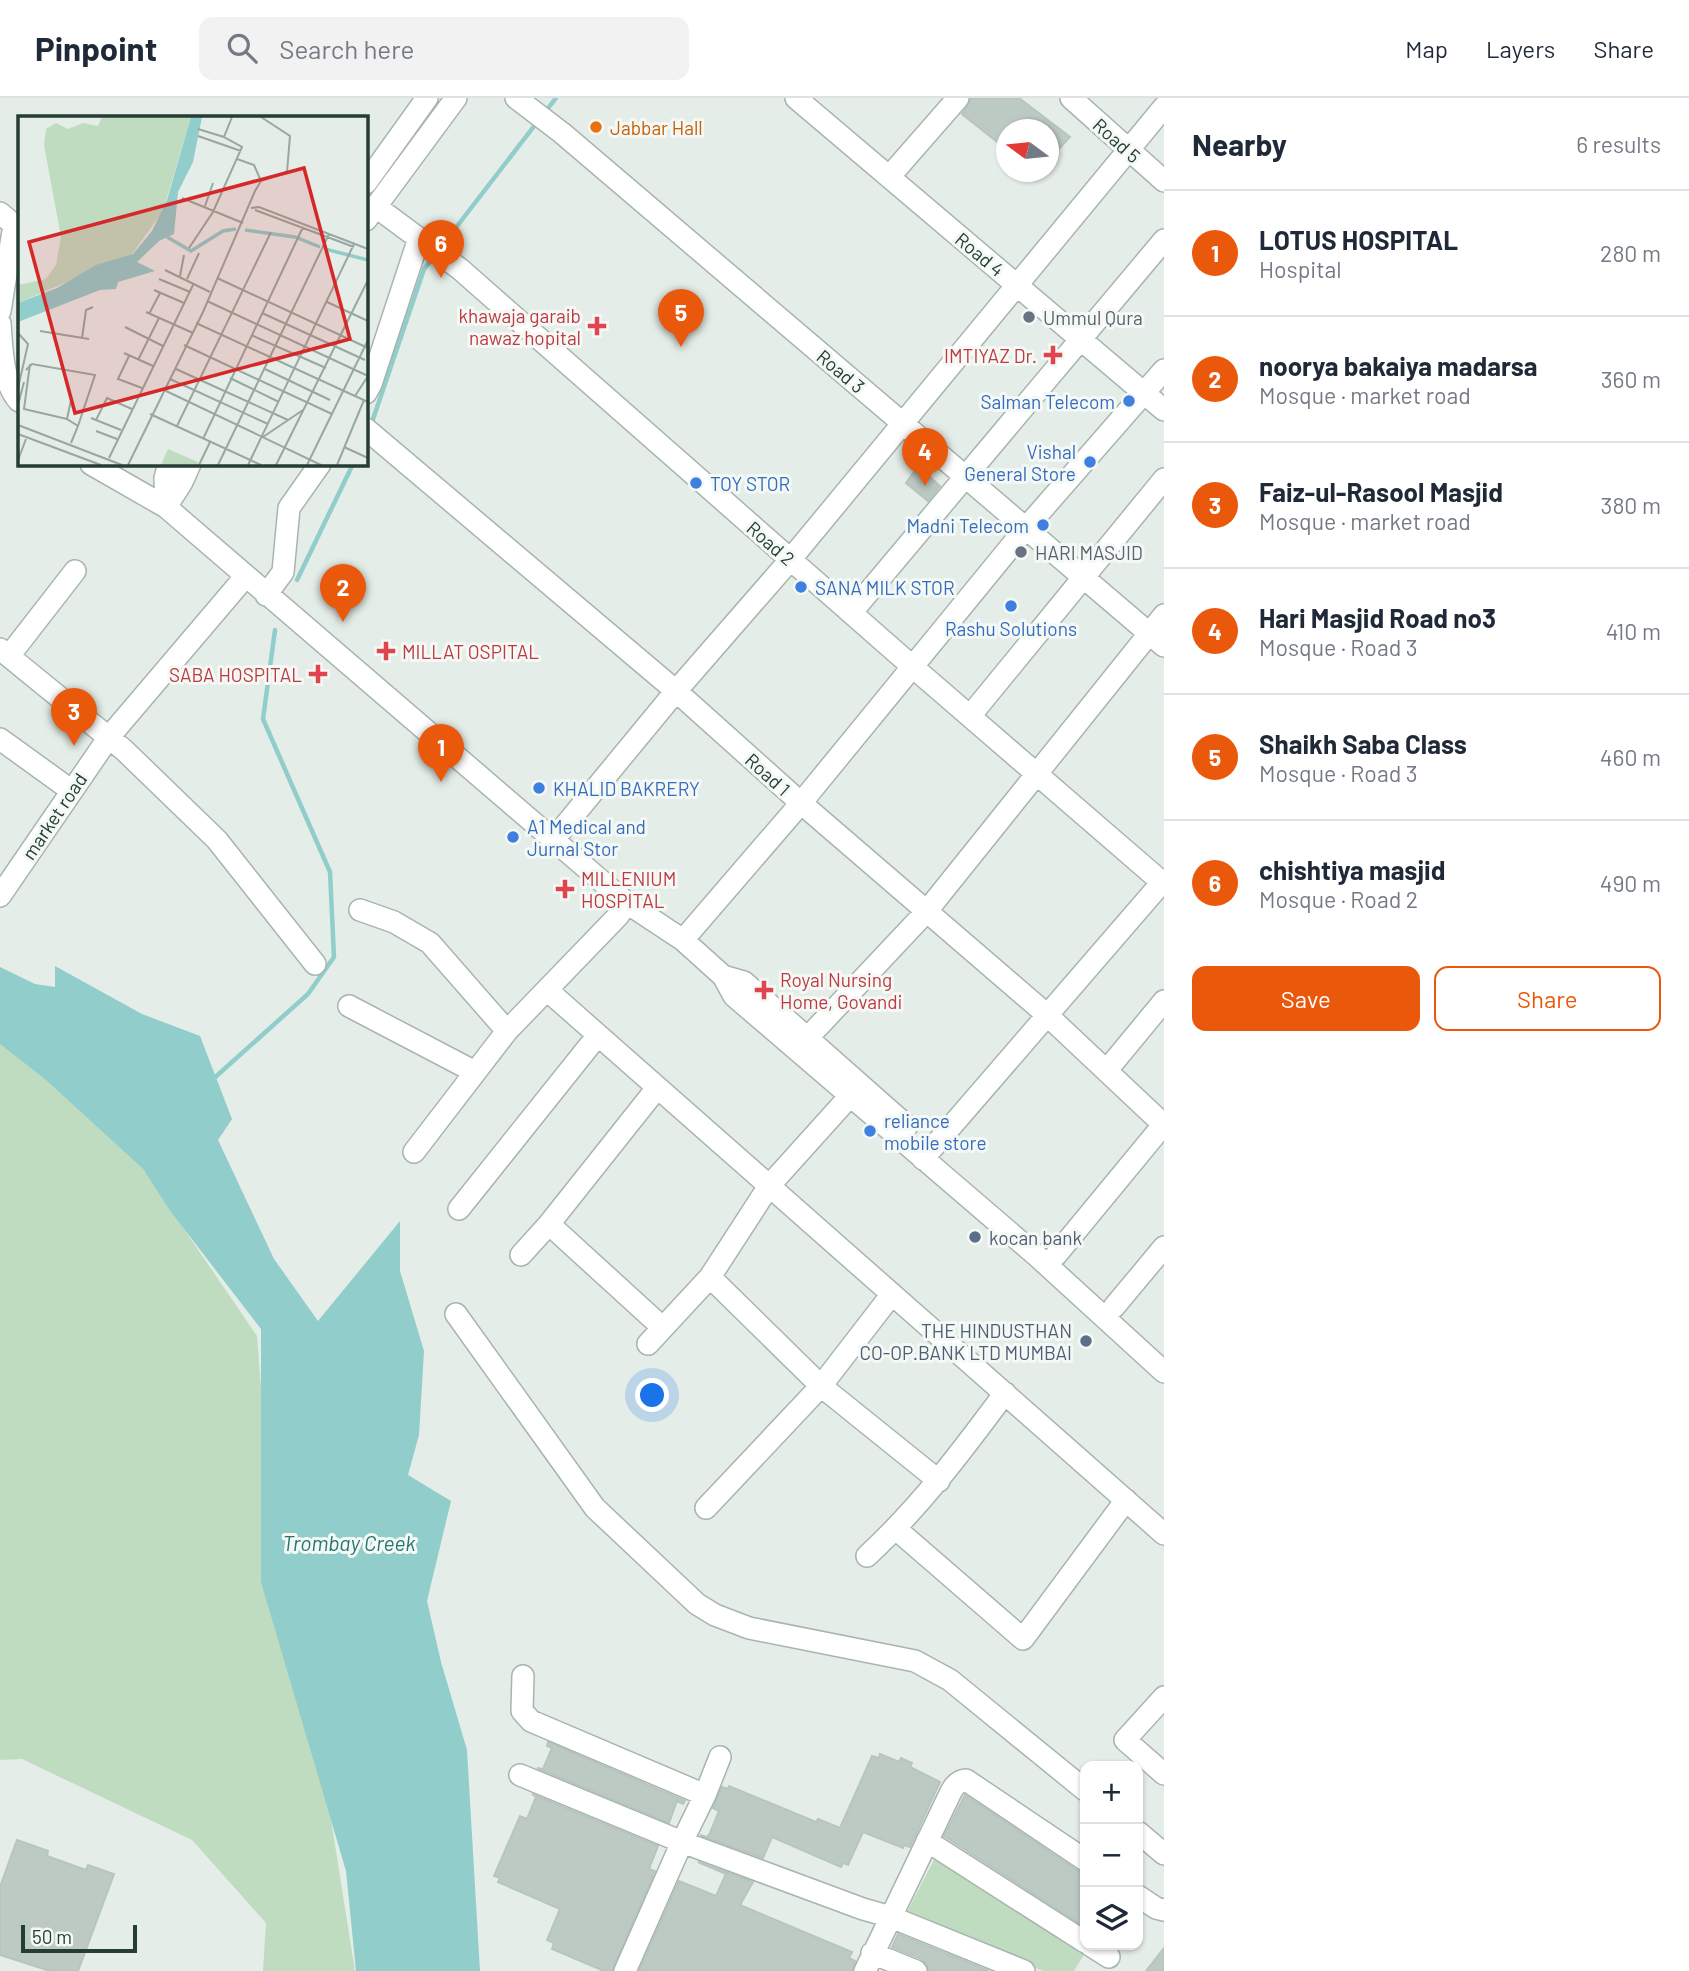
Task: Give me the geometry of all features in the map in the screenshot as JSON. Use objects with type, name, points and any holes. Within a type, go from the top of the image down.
[{"type":"street","points":[[368,180],[427,98]]},
{"type":"street","points":[[371,213],[456,98]]},
{"type":"street","name":"Road 3","points":[[516,98],[562,133],[1156,639]]},
{"type":"street","name":"Road 4","points":[[796,98],[1164,410]]},
{"type":"street","points":[[889,177],[958,98]]},
{"type":"street","name":"Road 5","points":[[1071,98],[1164,181]]},
{"type":"street","points":[[554,839],[676,691],[790,560],[1164,107]]},
{"type":"street","points":[[0,213],[14,225],[0,311]]},
{"type":"street","name":"Road 2","points":[[371,213],[419,238],[460,269],[1035,774],[1163,882]]},
{"type":"street","points":[[368,389],[419,238]]},
{"type":"street","points":[[851,613],[1164,240]]},
{"type":"street","points":[[0,323],[11,397]]},
{"type":"street","points":[[683,940],[914,668],[1026,528],[1164,370]]},
{"type":"street","name":"Road 1","points":[[368,431],[676,691],[801,803],[1046,1014],[1164,1124]]},
{"type":"street","points":[[95,466],[166,507],[627,903],[683,940],[723,976],[734,996],[802,1044],[855,1090],[1164,1372]]},
{"type":"street","points":[[166,507],[165,478],[168,466]]},
{"type":"street","points":[[166,507],[189,466]]},
{"type":"street","points":[[266,595],[283,572],[289,508],[319,466]]},
{"type":"street","points":[[970,716],[1164,478]]},
{"type":"street","points":[[75,571],[5,653],[108,737],[217,840],[315,964]]},
{"type":"street","name":"market road","points":[[0,896],[108,737],[245,577]]},
{"type":"street","points":[[802,1044],[926,912],[1035,774],[1156,639],[1164,615]]},
{"type":"street","points":[[0,739],[72,790]]},
{"type":"street","points":[[928,1154],[1046,1014],[1163,882]]},
{"type":"street","points":[[414,1152],[507,1031],[618,916],[627,903]]},
{"type":"street","points":[[360,910],[394,922],[430,943],[507,1031]]},
{"type":"street","points":[[547,990],[1164,1534]]},
{"type":"street","points":[[1107,1070],[1164,1001]]},
{"type":"street","points":[[349,1006],[475,1072]]},
{"type":"street","points":[[460,1209],[598,1035]]},
{"type":"street","points":[[521,1255],[549,1224],[657,1088]]},
{"type":"street","points":[[649,1344],[710,1277],[769,1186],[855,1090]]},
{"type":"street","points":[[1056,1255],[1164,1124]]},
{"type":"street","points":[[928,1154],[1056,1255],[1164,1353]]},
{"type":"street","points":[[549,1224],[663,1328]]},
{"type":"street","points":[[1114,1307],[1164,1247]]},
{"type":"street","points":[[710,1277],[821,1386],[939,1481]]},
{"type":"street","points":[[706,1508],[821,1386],[892,1294]]},
{"type":"street","points":[[456,1314],[595,1508],[697,1604],[715,1615],[749,1628],[891,1655],[923,1665],[950,1680],[1080,1786]]},
{"type":"street","points":[[867,1556],[896,1529],[939,1481],[1005,1393]]},
{"type":"street","points":[[896,1529],[1023,1639],[1126,1500]]},
{"type":"street","points":[[523,1676],[523,1711],[531,1721],[705,1795]]},
{"type":"street","points":[[1164,1697],[1125,1740],[1164,1774]]},
{"type":"street","points":[[625,1971],[720,1757]]},
{"type":"street","points":[[520,1775],[681,1842],[891,1917],[1024,1971]]},
{"type":"street","points":[[916,1971],[869,1962],[955,1785],[966,1780],[1080,1857]]},
{"type":"street","points":[[1143,1836],[1164,1854]]},
{"type":"street","points":[[928,1841],[1080,1939]]},
{"type":"street","points":[[1143,1899],[1164,1910]]},
{"type":"street","points":[[1099,1950],[1109,1956]]},
{"type":"green space","points":[[0,1043],[33,1067],[143,1169],[257,1336],[276,1584],[326,1788],[355,1971],[263,1971],[266,1923],[192,1840],[22,1759],[0,1760]]},
{"type":"green space","points":[[937,1854],[1080,1943],[1080,1950],[1087,1950],[1074,1971],[1043,1971],[906,1914]]},
{"type":"water","name":"Trombay Creek","points":[[55,966],[142,1014],[200,1036],[232,1119],[218,1140],[274,1259],[318,1321],[400,1221],[400,1271],[424,1351],[419,1435],[408,1475],[451,1501],[427,1601],[441,1662],[467,1750],[480,1971],[356,1971],[346,1871],[261,1582],[261,1329],[171,1212],[143,1169],[45,1079],[0,1044],[0,967],[35,984],[55,987]]},
{"type":"building","points":[[971,98],[1019,98],[1046,119],[996,119],[996,141],[962,114]]},
{"type":"building","points":[[1059,129],[1070,137],[1059,149]]},
{"type":"building","points":[[918,466],[940,486],[928,501],[906,483]]},
{"type":"building","points":[[548,1742],[685,1801],[683,1804],[677,1801],[669,1823],[537,1768],[543,1769],[552,1748],[547,1746]]},
{"type":"building","points":[[880,1754],[899,1762],[901,1758],[912,1763],[910,1767],[940,1782],[910,1847],[904,1845],[903,1848],[863,1832],[848,1865],[843,1863],[841,1867],[772,1837],[763,1858],[700,1835],[707,1837],[710,1833],[719,1811],[713,1808],[722,1787],[728,1789],[729,1786],[816,1822],[818,1819],[840,1828],[872,1756],[879,1758]]},
{"type":"building","points":[[532,1794],[658,1846],[649,1869],[655,1871],[612,1971],[604,1971],[552,1949],[554,1943],[547,1940],[560,1909],[498,1882],[500,1878],[494,1876],[520,1816],[527,1819],[536,1797]]},
{"type":"building","points":[[965,1795],[1080,1872],[1080,1924],[944,1836]]},
{"type":"building","points":[[17,1840],[48,1851],[47,1856],[86,1870],[88,1865],[114,1874],[78,1971],[50,1971],[0,1955],[0,1887]]},
{"type":"building","points":[[698,1862],[753,1882],[740,1905],[852,1952],[849,1958],[855,1961],[852,1971],[639,1971],[679,1881],[716,1896],[726,1874]]},
{"type":"building","points":[[898,1934],[989,1971],[929,1971],[922,1959],[892,1947]]},
{"type":"building","points":[[1164,1948],[1164,1971],[1146,1971]]},
{"type":"waterway","points":[[546,111],[556,98]]},
{"type":"waterway","points":[[441,247],[538,121]]},
{"type":"waterway","points":[[371,425],[424,269],[434,257]]},
{"type":"waterway","points":[[297,580],[352,466]]},
{"type":"waterway","points":[[212,1080],[308,994],[334,957],[330,872],[263,719],[275,630]]},
{"type":"place","name":"Jabbar Hall","points":[[596,127]]},
{"type":"place","name":"chishtiya masjid","points":[[441,278]]},
{"type":"place","name":"Ummul Qura","points":[[1029,317]]},
{"type":"place","name":"khawaja garaib nawaz hopital","points":[[597,326]]},
{"type":"place","name":"Shaikh Saba Class","points":[[681,347]]},
{"type":"place","name":"IMTIYAZ Dr.","points":[[1053,355]]},
{"type":"place","name":"Salman Telecom","points":[[1129,401]]},
{"type":"place","name":"Vishal General Store","points":[[1090,462]]},
{"type":"place","name":"TOY STOR","points":[[696,483]]},
{"type":"place","name":"Hari Masjid Road no3","points":[[925,486]]},
{"type":"place","name":"Madni Telecom","points":[[1043,525]]},
{"type":"place","name":"HARI MASJID","points":[[1021,552]]},
{"type":"place","name":"SANA MILK STOR","points":[[801,587]]},
{"type":"place","name":"Rashu Solutions","points":[[1011,606]]},
{"type":"place","name":"noorya bakaiya madarsa","points":[[343,622]]},
{"type":"place","name":"MILLAT OSPITAL","points":[[386,651]]},
{"type":"place","name":"SABA HOSPITAL","points":[[318,674]]},
{"type":"place","name":"Faiz-ul-Rasool Masjid","points":[[74,746]]},
{"type":"place","name":"LOTUS HOSPITAL","points":[[441,782]]},
{"type":"place","name":"KHALID BAKRERY","points":[[539,788]]},
{"type":"place","name":"A1 Medical and Jurnal Stor","points":[[513,837]]},
{"type":"place","name":"MILLENIUM HOSPITAL","points":[[565,889]]},
{"type":"place","name":"Royal Nursing Home, Govandi","points":[[764,990]]},
{"type":"place","name":"reliance mobile store","points":[[870,1131]]},
{"type":"place","name":"kocan bank","points":[[975,1237]]},
{"type":"place","name":"THE HINDUSTHAN CO-OP.BANK LTD MUMBAI","points":[[1086,1341]]}]
